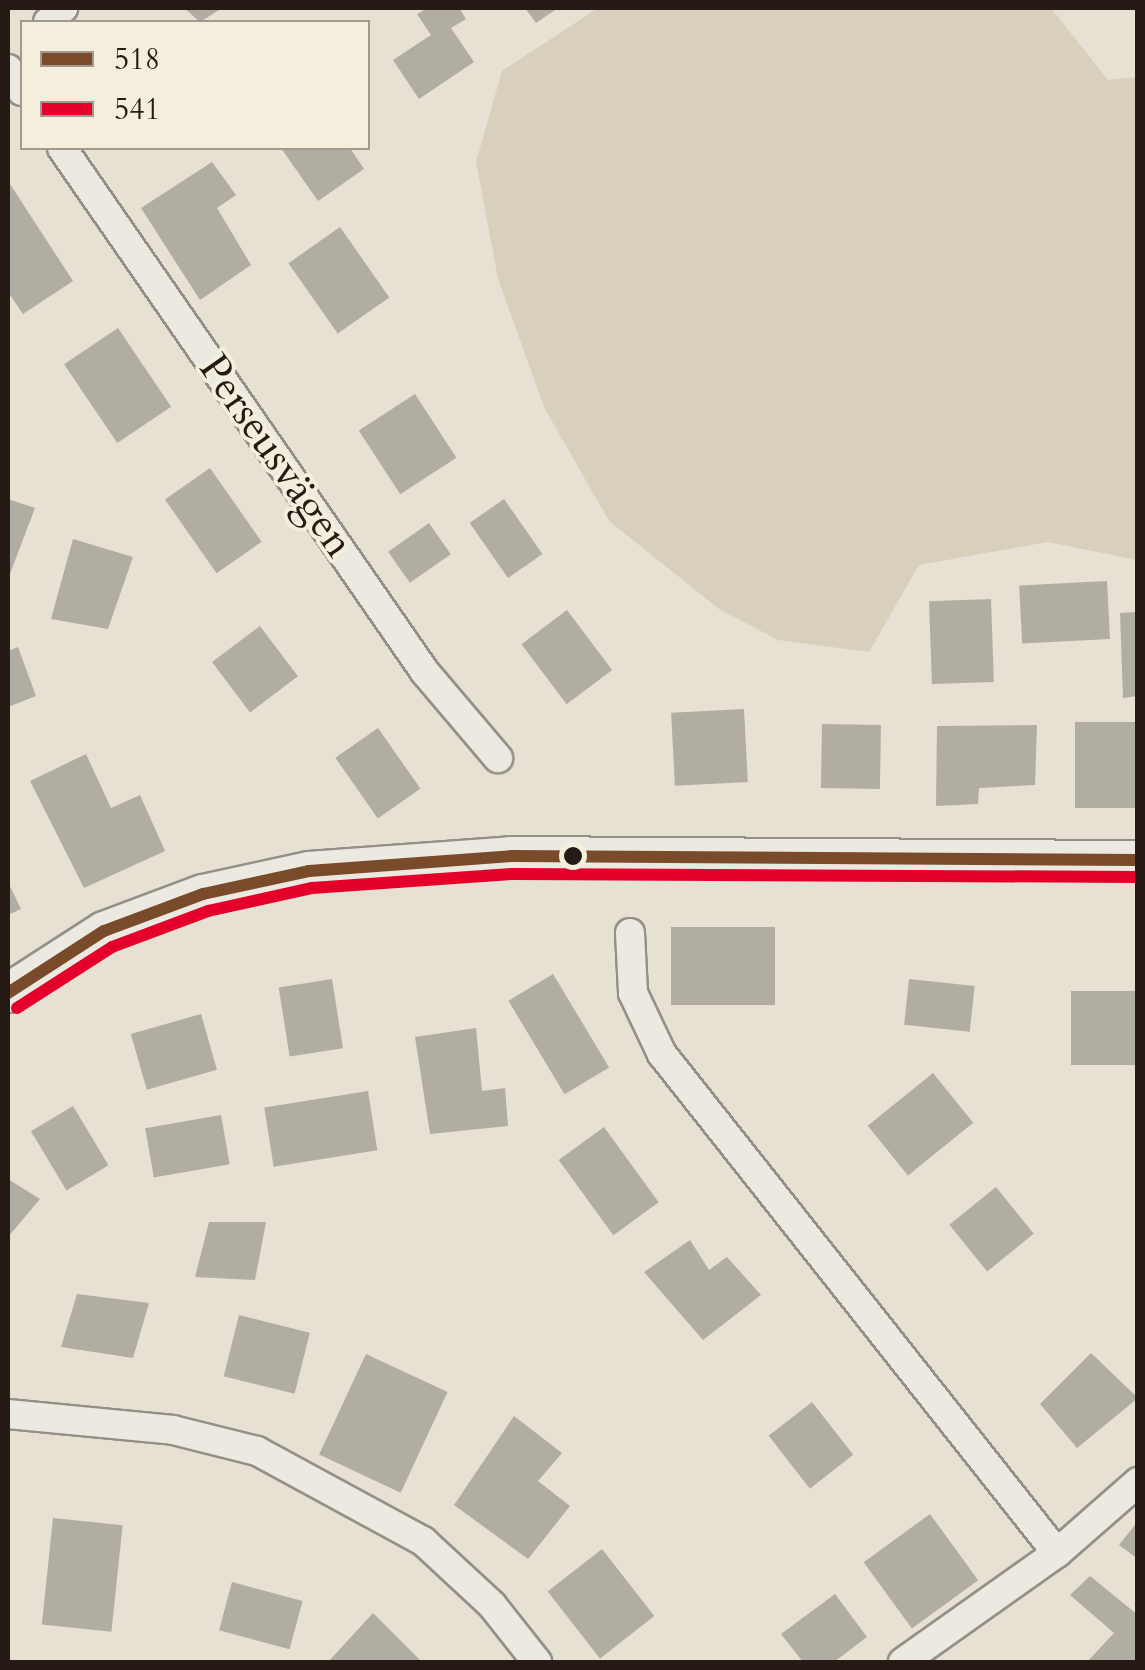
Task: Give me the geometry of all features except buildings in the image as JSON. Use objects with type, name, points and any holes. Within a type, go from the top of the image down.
[{"type":"street","name":"Perseusvägen","points":[[63,150],[426,672],[498,758]]},
{"type":"street","points":[[8,994],[104,931],[203,894],[309,871],[511,856],[1138,860]]},
{"type":"street","points":[[630,932],[633,992],[662,1054],[1057,1553]]},
{"type":"street","points":[[8,1414],[173,1430],[257,1451],[423,1541],[492,1605],[537,1662]]},
{"type":"street","points":[[903,1662],[1057,1553],[1138,1482]]},
{"type":"shaded area","points":[[598,8],[1051,8],[1108,80],[1137,77],[1137,560],[1048,542],[919,565],[869,652],[778,640],[719,609],[609,521],[545,409],[498,279],[476,162],[502,71]]},
{"type":"transit line","name":"518","points":[[8,993],[104,931],[203,894],[309,871],[511,856],[1138,860]]},
{"type":"transit line","name":"541","points":[[17,1008],[112,947],[208,911],[312,888],[512,874],[1138,877]]}]
